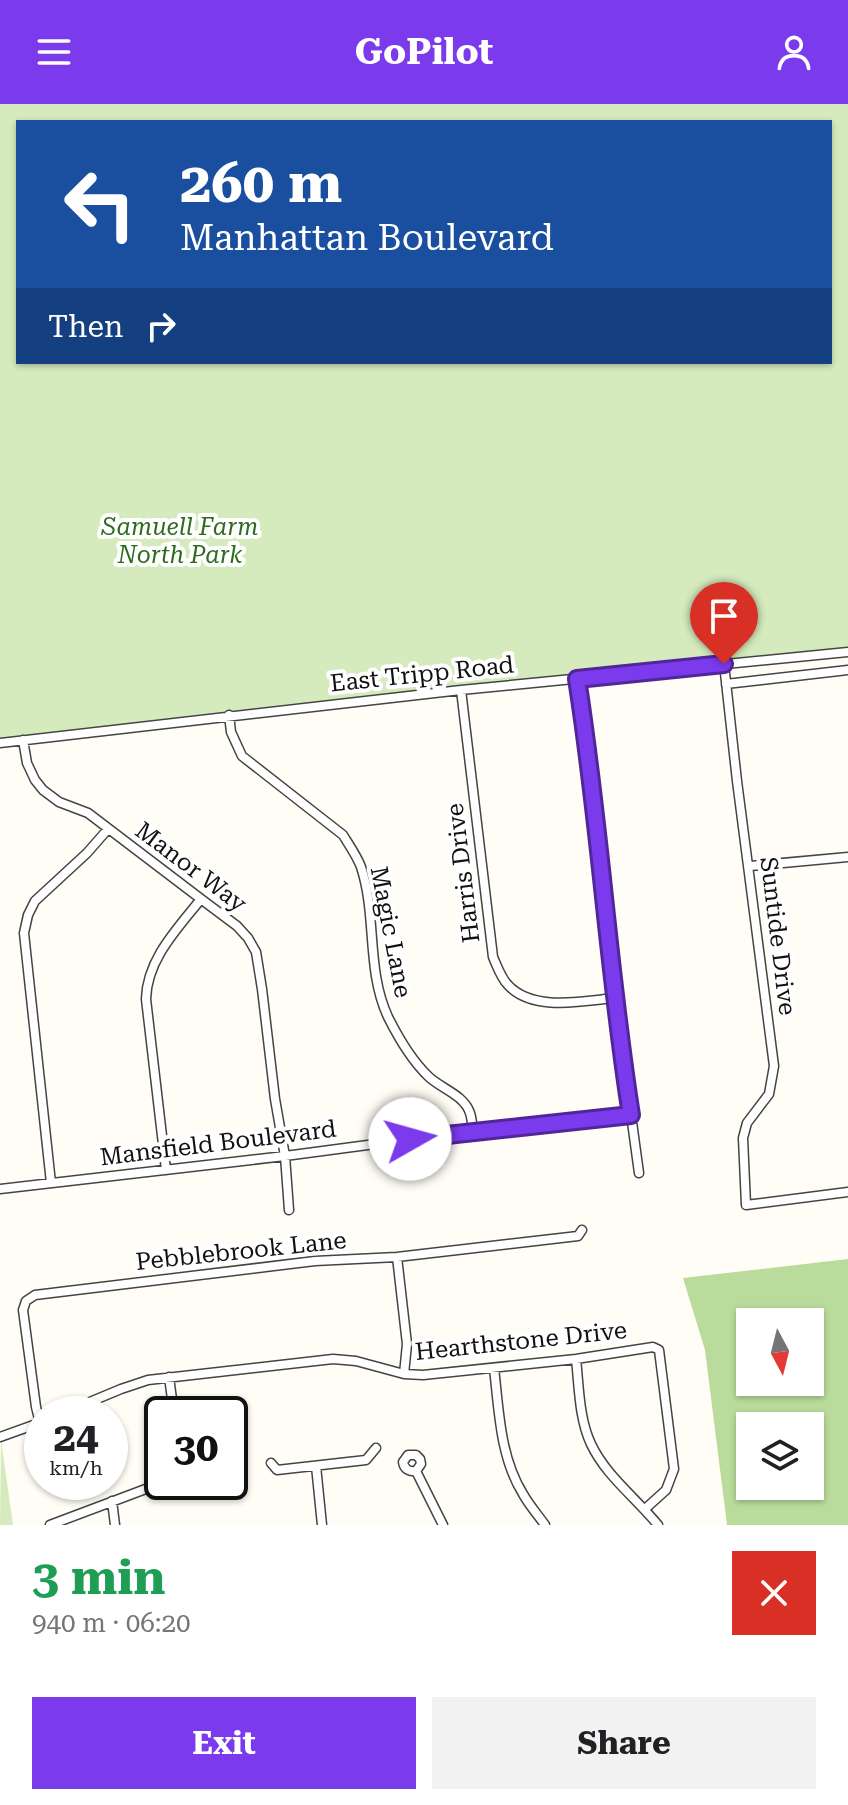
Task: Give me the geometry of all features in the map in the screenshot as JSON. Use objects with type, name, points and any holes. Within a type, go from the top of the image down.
[{"type":"street","name":"East Tripp Road","points":[[0,743],[461,690],[848,652]]},
{"type":"street","name":"Suntide Drive","points":[[724,664],[774,1066],[769,1094],[747,1123],[743,1138],[746,1205],[848,1192]]},
{"type":"street","points":[[726,684],[848,670]]},
{"type":"street","points":[[577,679],[587,738],[615,998],[639,1173]]},
{"type":"street","name":"Harris Drive","points":[[461,690],[493,957],[501,973],[518,993],[554,1004],[615,998]]},
{"type":"street","name":"Magic Lane","points":[[229,715],[231,732],[242,756],[343,835],[349,845],[360,865],[366,891],[377,982],[386,1012],[417,1064],[430,1079],[466,1106],[473,1131]]},
{"type":"street","name":"Manor Way","points":[[23,740],[27,763],[43,790],[59,802],[88,813],[237,926],[256,952],[285,1156],[289,1210]]},
{"type":"street","points":[[51,1183],[24,933],[35,901],[108,829]]},
{"type":"street","points":[[750,866],[848,857]]},
{"type":"street","points":[[166,1170],[146,987],[154,962],[201,899]]},
{"type":"street","name":"Mansfield Boulevard","points":[[0,1189],[473,1131],[631,1115]]},
{"type":"street","name":"Pebblebrook Lane","points":[[35,1396],[23,1305],[35,1295],[315,1261],[397,1257],[578,1236],[582,1230]]},
{"type":"street","points":[[397,1257],[407,1344],[404,1374]]},
{"type":"street","name":"Hearthstone Drive","points":[[105,1396],[136,1383],[169,1377],[333,1359],[356,1361],[404,1374],[433,1375],[653,1347],[659,1350],[674,1469],[666,1490],[645,1509]]},
{"type":"street","points":[[576,1359],[583,1420],[590,1443],[606,1469],[658,1525]]},
{"type":"street","points":[[494,1368],[502,1439],[512,1472],[522,1493],[545,1525]]},
{"type":"street","points":[[169,1377],[172,1396]]},
{"type":"street","points":[[0,1437],[24,1428]]},
{"type":"street","points":[[271,1463],[277,1470],[366,1460],[376,1448]]},
{"type":"street","points":[[316,1466],[322,1525]]},
{"type":"street","points":[[416,1471],[443,1525]]},
{"type":"street","points":[[50,1525],[144,1490]]},
{"type":"street","points":[[112,1501],[115,1525]]},
{"type":"green space","name":"Samuell Farm North Park","points":[[0,104],[848,104],[848,648],[577,674],[0,740]]},
{"type":"green space","points":[[848,1259],[848,1525],[727,1525],[705,1350],[683,1278]]},
{"type":"green space","points":[[1,1440],[13,1525],[0,1525]]},
{"type":"route","points":[[410,1139],[631,1115],[587,738],[577,679],[724,664]]}]
